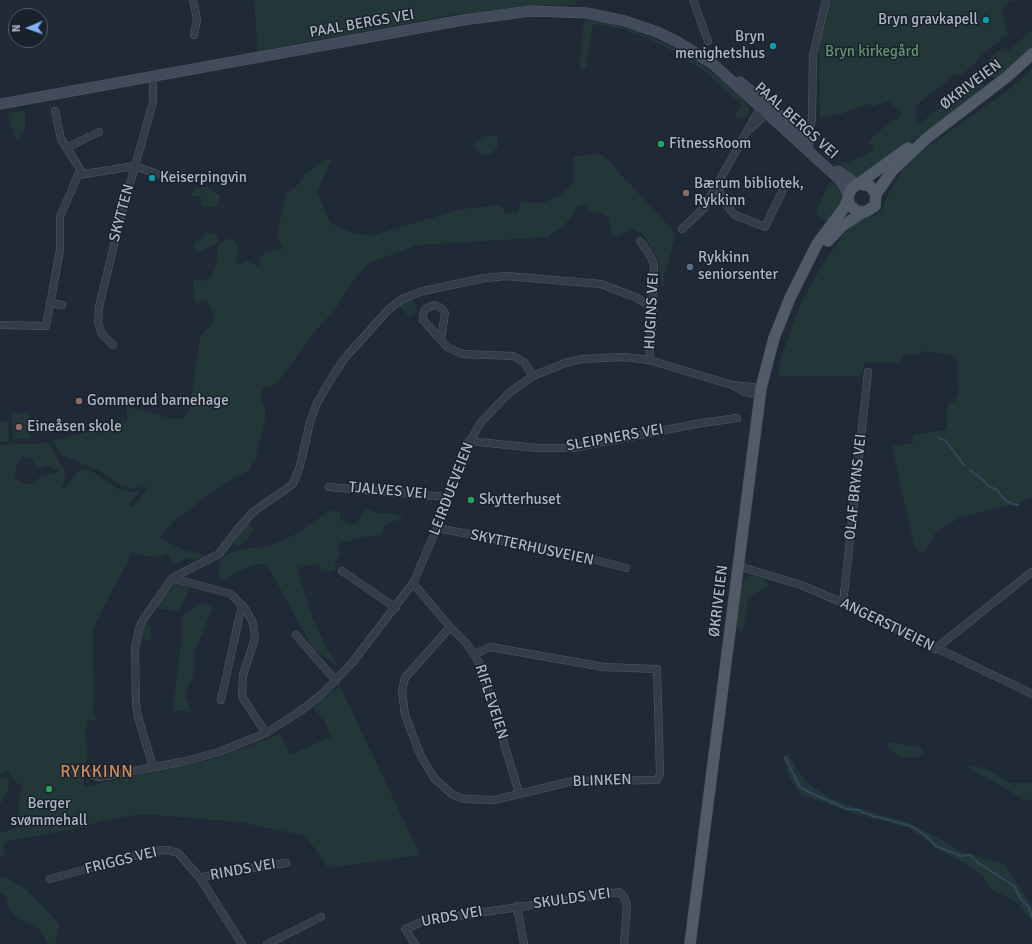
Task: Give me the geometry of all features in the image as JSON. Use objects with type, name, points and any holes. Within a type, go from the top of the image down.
[{"type":"main road","name":"ØKRIVEIEN","points":[[876,194],[892,171],[927,138],[1008,76],[1032,54]]},
{"type":"main road","name":"ØKRIVEIEN","points":[[859,184],[897,155],[927,138]]},
{"type":"main road","points":[[859,184],[870,186],[876,194],[875,206],[869,211],[862,213],[852,208],[848,198],[851,189],[859,184]]},
{"type":"main road","name":"ØKRIVEIEN","points":[[690,944],[760,392],[774,338],[790,298],[818,244],[844,208],[848,198]]},
{"type":"main road","name":"ØKRIVEIEN","points":[[805,269],[836,232],[862,213]]},
{"type":"street","points":[[193,0],[197,19],[194,35]]},
{"type":"street","points":[[693,0],[708,41]]},
{"type":"street","points":[[802,142],[810,129],[812,119],[813,56],[826,0]]},
{"type":"street","name":"PAAL BERGS VEI","points":[[0,104],[463,20],[509,13],[554,10],[603,15],[642,26],[676,41],[738,81],[765,109],[802,142],[833,167],[859,184]]},
{"type":"street","name":"SKYTTEN","points":[[113,345],[102,334],[98,323],[99,307],[153,102],[154,76]]},
{"type":"street","points":[[682,229],[704,208],[756,115],[765,109]]},
{"type":"street","points":[[55,111],[61,139],[80,174]]},
{"type":"street","points":[[66,148],[99,132]]},
{"type":"street","name":"PAAL BERGS VEI","points":[[802,142],[839,179],[845,187],[848,198]]},
{"type":"street","points":[[80,174],[135,166],[157,174],[167,175]]},
{"type":"street","points":[[0,325],[46,326],[60,250],[60,217],[80,174]]},
{"type":"street","points":[[716,186],[719,188],[724,202],[736,215],[764,227],[782,192]]},
{"type":"street","name":"HUGINS VEI","points":[[640,241],[651,257],[654,265],[653,308],[649,360]]},
{"type":"street","points":[[153,767],[137,711],[135,649],[139,628],[143,620],[172,578],[219,554],[237,530],[254,512],[293,484],[300,466],[316,404],[330,379],[365,335],[388,310],[402,299],[419,292],[444,286],[506,276],[601,284],[636,297],[653,308]]},
{"type":"street","points":[[51,303],[62,305]]},
{"type":"street","points":[[441,340],[445,313],[441,308],[435,305],[425,309],[423,320],[447,347],[462,354],[504,355],[518,358],[524,362],[533,376]]},
{"type":"street","name":"LEIRDUEVEIEN","points":[[91,774],[98,777],[153,767],[206,756],[236,746],[266,733],[299,712],[336,681],[396,608],[413,583],[437,528],[447,497],[469,441],[492,408],[510,392],[533,376],[565,363],[591,358],[624,357],[649,360],[760,392]]},
{"type":"street","name":"OLAF BRYNS VEI","points":[[843,603],[868,372]]},
{"type":"street","name":"SLEIPNERS VEI","points":[[469,441],[537,448],[573,448],[696,424],[737,418]]},
{"type":"street","name":"TJALVES VEI","points":[[329,487],[447,497]]},
{"type":"street","name":"SKYTTERHUSVEIEN","points":[[437,528],[573,554],[626,568]]},
{"type":"street","name":"ANGERSTVEIEN","points":[[738,566],[801,585],[843,603],[935,649],[1032,694]]},
{"type":"street","points":[[342,571],[396,608]]},
{"type":"street","points":[[935,649],[1032,572]]},
{"type":"street","points":[[172,578],[231,594],[250,616],[255,630],[254,643],[242,680],[242,692],[243,698],[266,733]]},
{"type":"street","name":"RIFLEVEIEN","points":[[413,583],[475,654],[485,678],[519,793]]},
{"type":"street","points":[[221,700],[242,605]]},
{"type":"street","name":"BLINKEN","points":[[450,627],[409,672],[405,678],[402,691],[405,715],[420,754],[434,778],[453,795],[464,798],[494,800],[573,780],[657,780],[660,774],[657,670],[604,667],[490,647],[475,654]]},
{"type":"street","points":[[296,635],[336,681]]},
{"type":"street","name":"FRIGGS VEI","points":[[50,879],[141,853],[162,850],[178,853],[200,878],[242,944]]},
{"type":"street","name":"RINDS VEI","points":[[200,878],[224,872],[286,863]]},
{"type":"street","name":"SKULDS VEI","points":[[517,906],[620,892],[625,899],[627,907],[624,944]]},
{"type":"street","points":[[517,906],[524,944]]},
{"type":"street","name":"URDS VEI","points":[[415,944],[406,929],[424,921],[517,906]]},
{"type":"street","points":[[267,944],[321,917]]},
{"type":"green space","points":[[254,0],[576,0],[576,5],[542,5],[457,14],[258,51]]},
{"type":"green space","name":"Bryn kirkegård","points":[[829,0],[1016,0],[1008,2],[1001,10],[1008,34],[979,57],[976,63],[961,75],[956,74],[914,107],[917,111],[915,120],[919,124],[968,87],[968,81],[971,77],[979,79],[984,85],[983,88],[922,135],[858,177],[847,174],[848,172],[835,160],[847,163],[874,151],[869,141],[875,134],[903,114],[889,101],[873,106],[868,104],[840,114],[820,118],[820,40]]},
{"type":"green space","points":[[585,20],[604,22],[630,29],[685,53],[722,80],[744,100],[749,109],[748,116],[745,118],[740,117],[739,119],[734,117],[742,105],[704,71],[668,48],[619,28],[593,24],[586,68],[585,70],[581,71],[579,65]]},
{"type":"green space","points":[[1032,30],[1032,46],[998,77],[994,78],[989,76],[986,65],[989,59],[1003,47],[1008,51]]},
{"type":"green space","points":[[1032,69],[1032,497],[1012,506],[1008,505],[961,517],[936,532],[925,552],[920,552],[914,545],[892,446],[913,443],[913,435],[946,430],[948,403],[955,401],[959,396],[956,356],[922,351],[920,355],[901,355],[901,363],[866,362],[859,376],[778,376],[782,355],[800,305],[815,277],[844,233],[859,221],[880,213],[902,170],[919,153],[1007,91]]},
{"type":"green space","points":[[25,110],[25,131],[20,132],[20,140],[16,141],[8,117],[9,113]]},
{"type":"green space","points":[[497,135],[498,146],[492,154],[482,154],[476,150],[475,143],[481,140],[481,137]]},
{"type":"green space","points":[[593,154],[602,155],[676,234],[664,277],[664,285],[662,285],[658,259],[642,233],[632,229],[619,236],[613,236],[608,216],[596,211],[590,212],[587,207],[582,205],[577,207],[567,222],[560,229],[552,232],[549,237],[418,245],[371,262],[363,269],[348,288],[336,308],[313,334],[279,381],[274,385],[263,388],[260,400],[265,409],[265,420],[255,462],[251,461],[251,469],[218,487],[172,523],[160,537],[180,549],[202,554],[204,556],[196,560],[185,559],[176,565],[167,553],[157,557],[131,552],[93,631],[94,704],[92,709],[96,720],[87,721],[85,734],[88,755],[86,761],[79,765],[85,771],[83,787],[218,758],[280,734],[290,755],[331,737],[323,718],[313,708],[340,686],[420,855],[328,868],[306,836],[239,822],[143,814],[105,820],[80,828],[8,841],[4,844],[4,854],[0,856],[0,833],[19,827],[17,819],[22,785],[17,783],[8,771],[0,775],[0,445],[49,443],[64,470],[65,479],[62,488],[65,489],[77,472],[84,469],[93,472],[118,489],[131,492],[141,491],[129,504],[133,507],[149,487],[130,488],[120,485],[102,472],[62,455],[52,441],[127,422],[127,407],[177,420],[184,418],[190,409],[200,337],[213,323],[213,313],[208,301],[204,300],[196,304],[193,283],[194,279],[206,281],[211,277],[217,260],[217,248],[220,243],[229,238],[235,242],[239,249],[235,262],[239,264],[246,261],[259,266],[261,257],[266,252],[283,249],[277,235],[286,193],[296,187],[305,175],[325,159],[332,159],[317,192],[330,223],[348,231],[371,236],[462,209],[501,205],[506,214],[517,213],[521,202],[541,203],[560,196],[570,186],[573,180],[574,157]],"holes":[[[22,456],[34,459],[33,462],[38,469],[46,465],[59,470],[58,472],[40,477],[33,484],[26,484],[15,479],[16,467]]]},
{"type":"green space","points":[[830,181],[840,188],[842,200],[841,205],[827,221],[815,214]]},
{"type":"green space","points":[[209,187],[221,197],[218,199],[218,206],[202,207],[201,197],[191,195],[192,191],[194,192],[195,188]]},
{"type":"green space","points":[[207,232],[216,234],[218,240],[216,244],[199,252],[195,249],[194,245],[197,240],[202,239]]},
{"type":"green space","points":[[411,298],[418,311],[410,317],[398,305]]},
{"type":"green space","points":[[12,413],[29,413],[30,439],[13,439]]},
{"type":"green space","points":[[8,421],[9,442],[0,442],[0,422]]},
{"type":"green space","points":[[366,509],[378,513],[394,514],[404,518],[385,524],[382,535],[368,536],[341,543],[339,545],[340,556],[335,561],[336,568],[333,571],[322,572],[318,563],[297,568],[310,611],[322,639],[338,666],[316,651],[309,642],[268,566],[261,564],[254,565],[236,572],[226,580],[222,580],[219,577],[220,564],[224,557],[233,551],[267,547],[294,535],[328,512],[334,510],[340,512],[340,518],[342,521],[353,525],[357,522]]},
{"type":"green space","points":[[247,522],[254,530],[249,533],[251,535],[238,547],[233,542]]},
{"type":"green space","points":[[750,576],[762,577],[769,586],[749,596],[743,629],[740,631],[736,627],[741,584]]},
{"type":"green space","points":[[175,581],[190,588],[177,611],[157,608],[156,603]]},
{"type":"green space","points":[[200,604],[210,605],[212,608],[201,638],[194,651],[195,660],[192,680],[186,690],[185,699],[191,710],[189,712],[173,710],[182,635],[181,619],[185,614]]},
{"type":"green space","points":[[144,624],[149,625],[152,628],[150,640],[138,639]]},
{"type":"green space","points":[[891,742],[920,747],[924,754],[916,758],[900,756],[889,749],[888,743]]},
{"type":"green space","points":[[788,753],[801,775],[810,785],[830,798],[854,807],[907,822],[937,837],[959,851],[1004,864],[1032,906],[1032,921],[1015,901],[990,888],[982,876],[967,864],[933,847],[930,843],[909,828],[854,813],[800,794],[790,778],[783,758]]},
{"type":"green space","points":[[967,765],[984,768],[1011,783],[1032,783],[1032,800],[1022,799],[1004,787],[975,772]]},
{"type":"green space","points":[[8,777],[8,791],[0,804],[0,779]]},
{"type":"green space","points":[[0,878],[6,878],[26,889],[59,924],[56,941],[54,944],[48,944],[36,925],[29,924],[15,916],[9,908],[6,895],[0,893]]},
{"type":"waterway","points":[[938,438],[945,440],[964,465]]},
{"type":"waterway","points":[[970,470],[989,487],[996,489],[1006,501],[1018,505]]},
{"type":"waterway","points":[[785,757],[800,787],[811,793],[847,809],[860,810],[861,812],[872,815],[873,817],[911,826],[925,835],[936,846],[961,856],[971,855],[974,860],[1014,886],[1022,901],[1029,907],[1032,917]]},
{"type":"place","name":"Bryn gravkapell","points":[[986,20]]},
{"type":"place","name":"Bryn menighetshus","points":[[773,46]]},
{"type":"place","name":"FitnessRoom","points":[[661,144]]},
{"type":"place","name":"Keiserpingvin","points":[[152,178]]},
{"type":"place","name":"Bærum bibliotek, Rykkinn","points":[[686,193]]},
{"type":"place","name":"Rykkinn seniorsenter","points":[[690,267]]},
{"type":"place","name":"Gommerud barnehage","points":[[79,401]]},
{"type":"place","name":"Eineåsen skole","points":[[19,427]]},
{"type":"place","name":"Skytterhuset","points":[[471,500]]},
{"type":"place","name":"Berger svømmehall","points":[[49,789]]},
{"type":"district","name":"RYKKINN","points":[[97,773]]}]
